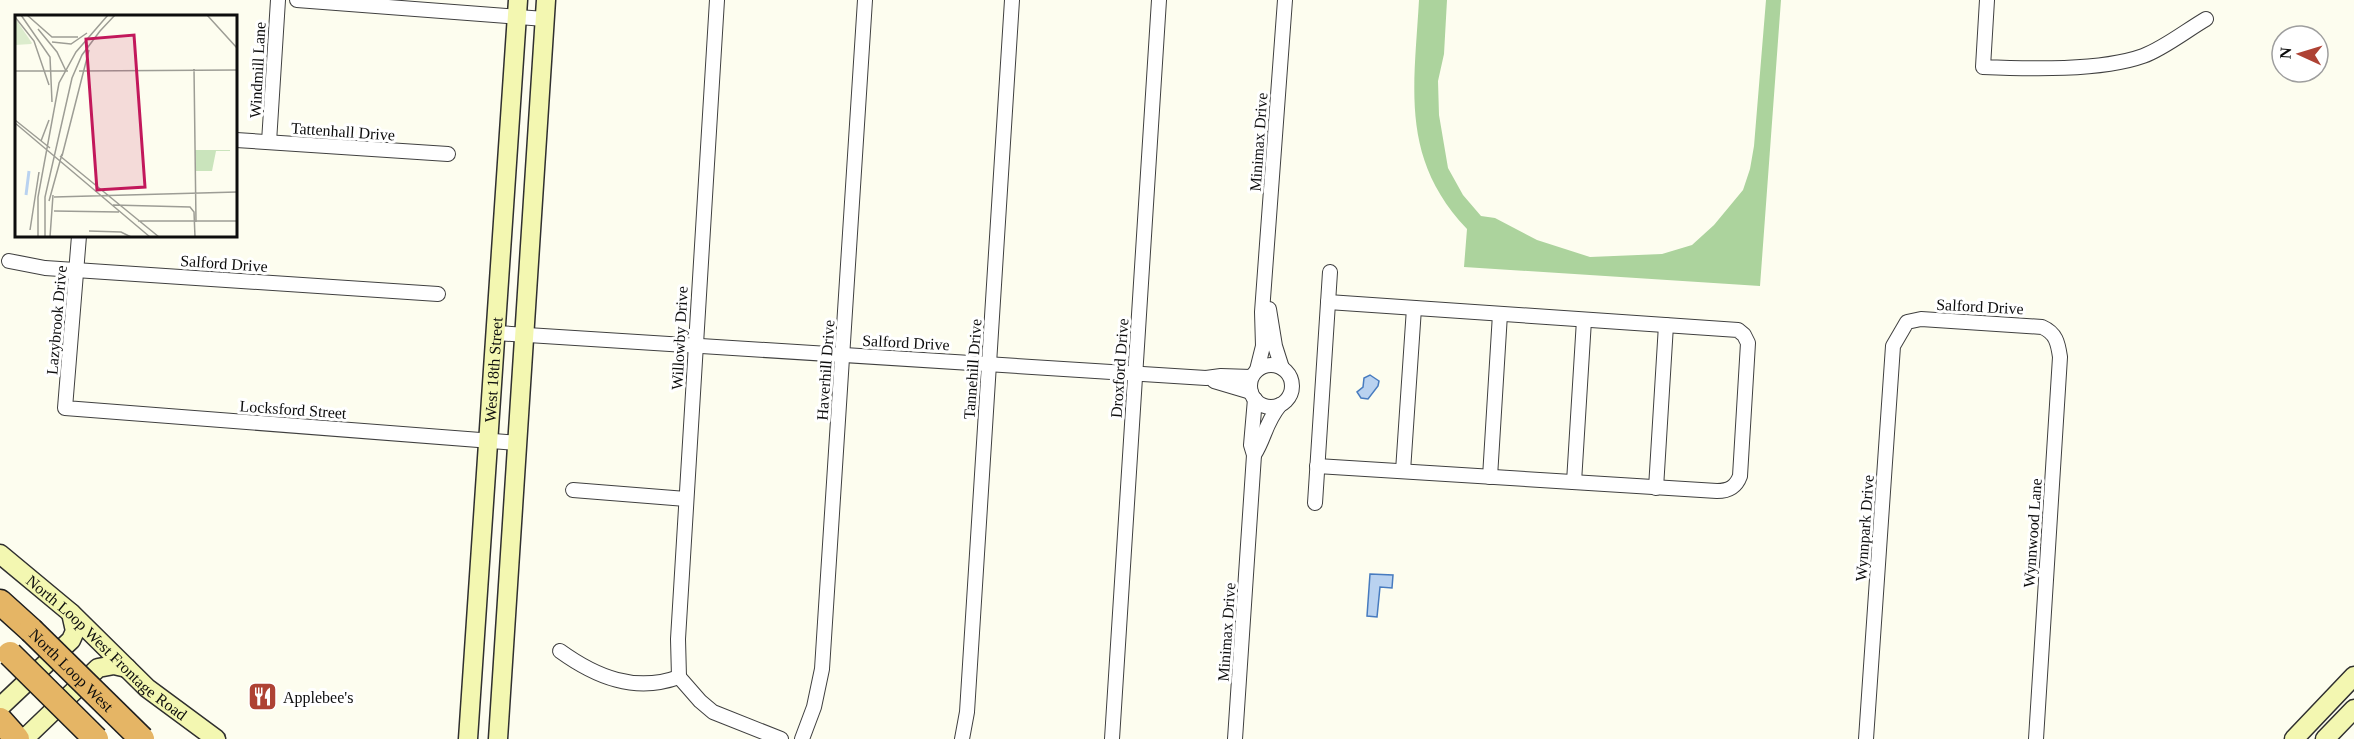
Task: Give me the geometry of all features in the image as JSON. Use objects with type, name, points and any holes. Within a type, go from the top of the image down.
[{"type":"highway","name":"North Loop West","points":[[0,602],[142,739]]},
{"type":"highway","points":[[5,649],[96,739]]},
{"type":"highway","points":[[0,720],[17,739]]},
{"type":"main road","name":"West 18th Street","points":[[498,739],[546,0]]},
{"type":"main road","name":"West 18th Street","points":[[468,739],[517,9]]},
{"type":"main road","points":[[507,176],[534,177]]},
{"type":"main road","name":"North Loop West Frontage Road","points":[[0,554],[71,613],[147,688],[216,739]]},
{"type":"main road","points":[[0,707],[71,640],[75,631],[71,613]]},
{"type":"main road","points":[[24,739],[98,668],[114,665],[128,668]]},
{"type":"main road","points":[[2294,739],[2354,676]]},
{"type":"main road","points":[[2325,739],[2354,709]]},
{"type":"main road","points":[[471,710],[500,718]]},
{"type":"street","name":"Windmill Lane","points":[[269,142],[278,0]]},
{"type":"street","points":[[297,0],[517,9],[545,19]]},
{"type":"street","name":"Willowby Drive","points":[[679,677],[678,639],[717,0]]},
{"type":"street","name":"Haverhill Drive","points":[[802,739],[814,706],[822,669],[865,0]]},
{"type":"street","name":"Tannehill Drive","points":[[962,739],[966,712],[1012,0]]},
{"type":"street","name":"Droxford Drive","points":[[1112,739],[1159,0]]},
{"type":"street","name":"Minimax Drive","points":[[1254,373],[1263,346],[1262,312],[1266,287],[1285,0]]},
{"type":"street","points":[[1987,0],[1983,67],[2024,69],[2118,63],[2146,56],[2206,19]]},
{"type":"street","name":"Tattenhall Drive","points":[[237,140],[448,154]]},
{"type":"street","name":"Lazybrook Drive","points":[[65,408],[79,237]]},
{"type":"street","name":"Salford Drive","points":[[9,261],[45,268],[438,294]]},
{"type":"street","points":[[1315,503],[1330,272]]},
{"type":"street","name":"Minimax Drive","points":[[1266,287],[1275,346],[1282,368]]},
{"type":"street","points":[[1317,466],[1725,491],[1737,483],[1740,476],[1748,362],[1748,343],[1738,330],[1328,302]]},
{"type":"street","points":[[1403,471],[1414,308]]},
{"type":"street","points":[[1490,477],[1500,314]]},
{"type":"street","name":"Salford Drive","points":[[1907,322],[1933,319],[2031,325],[2051,332]]},
{"type":"street","points":[[1574,482],[1584,320]]},
{"type":"street","name":"Wynnpark Drive","points":[[1866,739],[1893,346],[1907,322]]},
{"type":"street","points":[[1656,488],[1666,325]]},
{"type":"street","name":"Wynnwood Lane","points":[[2036,739],[2060,357],[2055,335],[2051,332]]},
{"type":"street","name":"Salford Drive","points":[[496,333],[1206,378],[1254,373]]},
{"type":"street","points":[[1269,365],[1282,368],[1290,378],[1292,386],[1289,396],[1280,405],[1266,406],[1253,396],[1254,373],[1269,365]]},
{"type":"street","name":"Salford Drive","points":[[1206,378],[1253,396]]},
{"type":"street","name":"Minimax Drive","points":[[1235,739],[1254,455],[1251,445],[1253,396]]},
{"type":"street","name":"Minimax Drive","points":[[1254,455],[1260,446],[1270,417],[1280,405]]},
{"type":"street","name":"Locksford Street","points":[[65,408],[518,443]]},
{"type":"street","points":[[573,490],[686,499]]},
{"type":"street","points":[[560,651],[608,679],[630,684],[664,683],[679,677],[713,712],[781,739]]},
{"type":"green space","points":[[1419,0],[1447,0],[1444,54],[1438,81],[1439,115],[1448,168],[1463,195],[1481,216],[1495,218],[1537,240],[1590,257],[1662,254],[1692,245],[1714,225],[1743,190],[1754,146],[1766,0],[1781,0],[1760,286],[1464,267],[1467,229],[1445,202],[1431,176],[1421,149],[1416,121],[1414,93]]},
{"type":"water","points":[[1370,375],[1379,381],[1378,386],[1368,399],[1361,398],[1357,392],[1363,387],[1364,378]]},
{"type":"water","points":[[1370,574],[1393,575],[1392,588],[1380,587],[1377,617],[1367,616]]},
{"type":"place","name":"Applebee's","points":[[262,697]]}]
